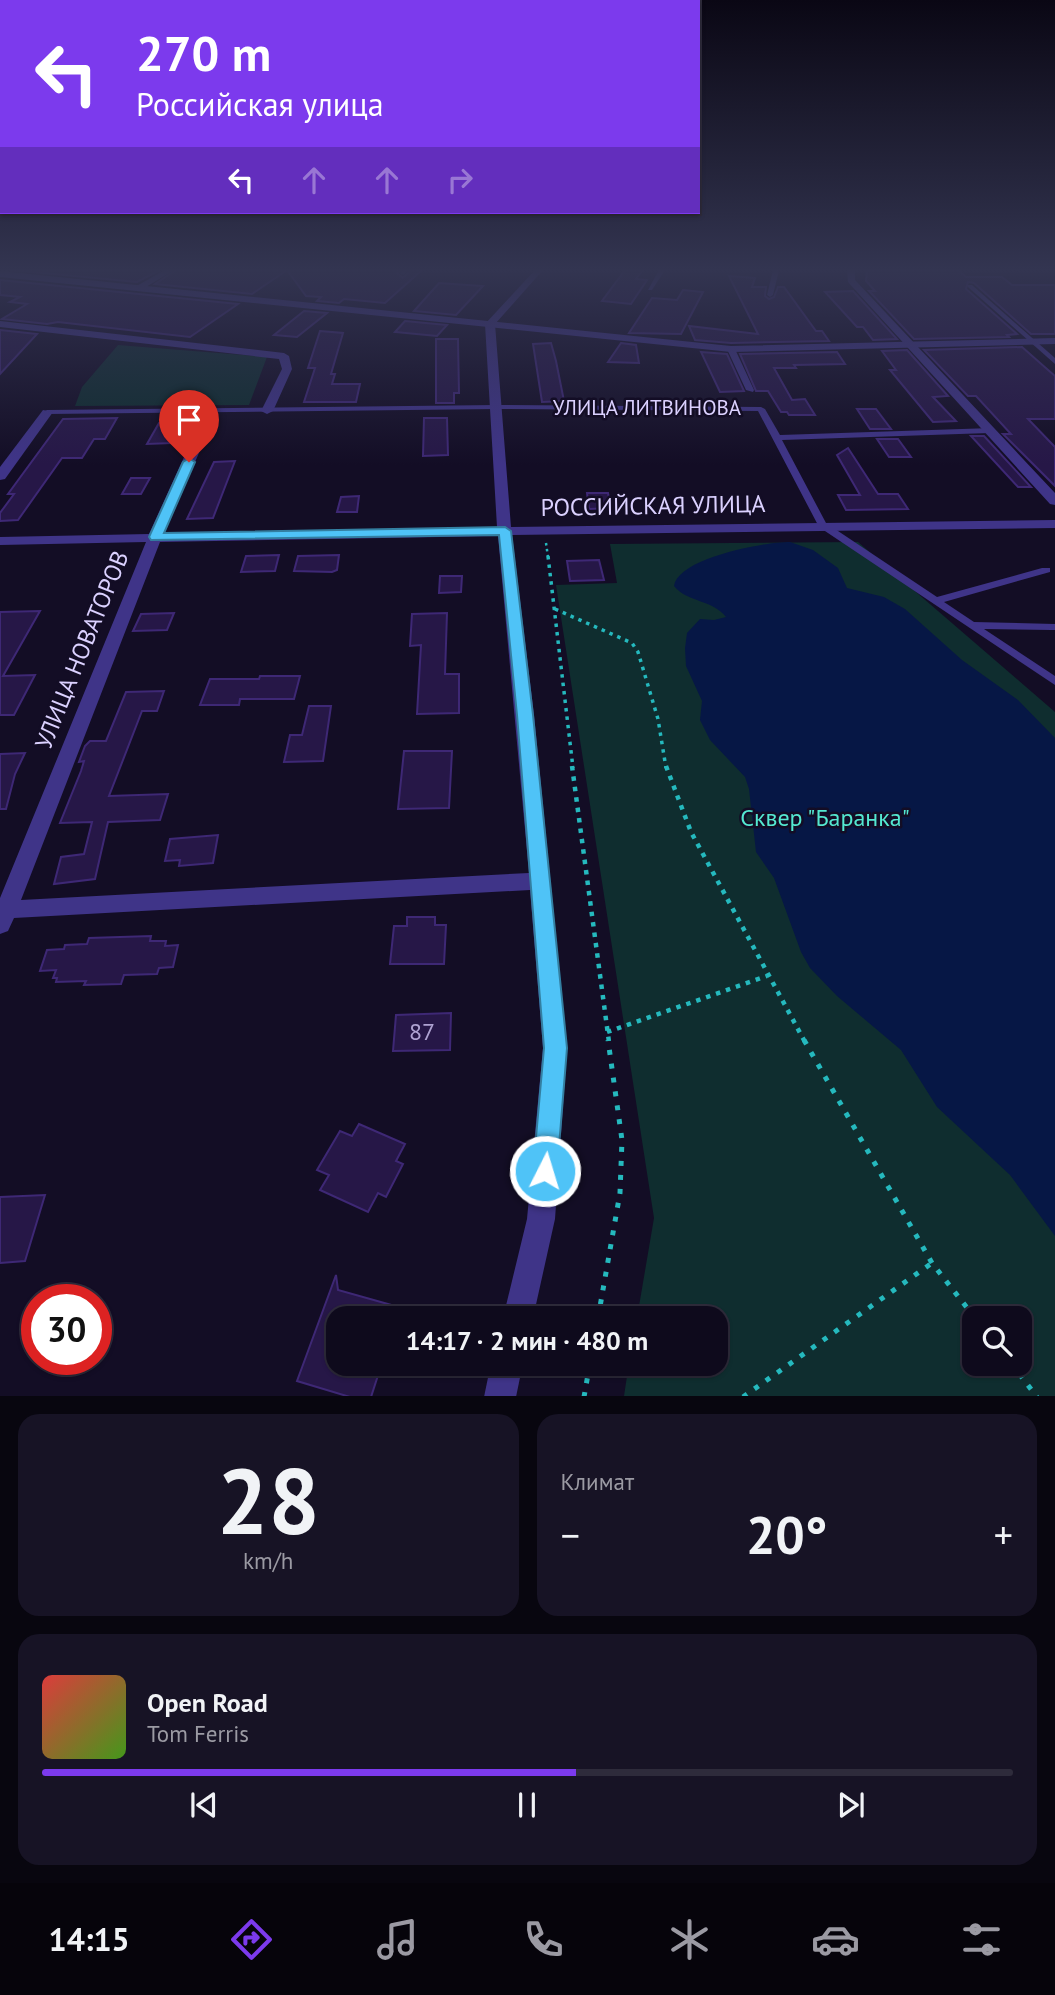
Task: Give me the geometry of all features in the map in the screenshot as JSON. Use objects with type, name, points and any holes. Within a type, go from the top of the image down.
[{"type":"street","points":[[99,335],[284,356],[287,369],[267,411]]},
{"type":"street","points":[[491,335],[505,531],[525,715],[555,1048],[541,1219],[521,1306]]},
{"type":"street","points":[[597,335],[731,349],[1055,341]]},
{"type":"street","points":[[902,335],[1055,501]]},
{"type":"street","name":"УЛИЦА НОВАТОРОВ","points":[[211,411],[155,537],[2,915],[540,881]]},
{"type":"street","points":[[0,476],[47,412]]},
{"type":"street","name":"РОССИЙСКАЯ УЛИЦА","points":[[0,541],[1055,524]]},
{"type":"street","points":[[500,1396],[505,1376]]},
{"type":"lane","points":[[1024,335],[1055,362]]},
{"type":"lane","points":[[731,349],[750,390]]},
{"type":"lane","points":[[47,412],[496,407]]},
{"type":"lane","name":"УЛИЦА ЛИТВИНОВА","points":[[496,407],[761,409],[777,438]]},
{"type":"lane","points":[[989,430],[777,438],[822,526],[1055,681]]},
{"type":"lane","points":[[935,601],[1046,570]]},
{"type":"lane","points":[[971,625],[1052,627]]},
{"type":"path","points":[[546,541],[581,839],[622,1140],[620,1192],[600,1306]]},
{"type":"path","points":[[555,608],[632,643],[638,652],[658,719],[668,778],[691,832],[767,976],[932,1263],[966,1306]]},
{"type":"path","points":[[607,1032],[767,976]]},
{"type":"path","points":[[743,1396],[932,1263]]},
{"type":"path","points":[[583,1396],[587,1376]]},
{"type":"path","points":[[1021,1376],[1037,1396]]},
{"type":"green space","points":[[118,345],[267,357],[249,405],[75,406],[82,387]]},
{"type":"green space","name":"Сквер \"Баранка\"","points":[[858,542],[1055,712],[1055,1396],[624,1396],[627,1376],[728,1376],[728,1306],[639,1306],[654,1218],[556,585],[617,583],[610,544]]},
{"type":"water","points":[[790,542],[813,550],[838,568],[847,588],[884,597],[905,609],[962,660],[1018,700],[1055,738],[1055,1236],[1010,1175],[937,1107],[901,1050],[837,996],[810,968],[801,952],[774,878],[756,852],[749,789],[745,777],[710,740],[700,720],[702,701],[686,666],[687,633],[700,619],[726,617],[714,607],[686,595],[674,586],[679,576],[690,567],[724,554],[761,545]]},
{"type":"building","points":[[0,335],[36,335],[0,374]]},
{"type":"building","points":[[319,335],[342,335],[331,374],[335,374],[332,384],[360,384],[356,402],[304,402],[315,368],[308,368]]},
{"type":"building","points":[[693,335],[825,335],[829,341],[731,343],[695,340]]},
{"type":"building","points":[[869,335],[893,335],[897,339],[873,340]]},
{"type":"building","points":[[910,335],[1009,337],[914,339]]},
{"type":"building","points":[[436,339],[458,339],[459,393],[454,393],[454,403],[436,403]]},
{"type":"building","points":[[551,343],[564,401],[542,402],[533,344]]},
{"type":"building","points":[[621,343],[636,345],[639,363],[608,362]]},
{"type":"building","points":[[1022,347],[1055,376],[1055,419],[1028,419],[1055,447],[1055,486],[1003,434],[1011,434],[976,396],[968,396],[924,350]]},
{"type":"building","points":[[907,350],[948,396],[933,397],[956,421],[933,422],[890,370],[896,370],[882,351]]},
{"type":"building","points":[[701,352],[727,354],[744,391],[720,392]]},
{"type":"building","points":[[837,352],[845,364],[774,368],[792,400],[805,399],[815,415],[789,415],[787,412],[781,412],[768,391],[756,391],[740,354]]},
{"type":"building","points":[[857,409],[876,409],[891,429],[870,429]]},
{"type":"building","points":[[117,418],[105,439],[94,439],[82,458],[62,458],[18,520],[0,521],[0,513],[14,494],[8,494],[63,419]]},
{"type":"building","points":[[424,418],[447,418],[448,455],[423,456]]},
{"type":"building","points":[[183,422],[172,443],[147,444],[159,423]]},
{"type":"building","points":[[971,436],[984,436],[1031,487],[1018,487]]},
{"type":"building","points":[[877,439],[898,439],[911,457],[889,457]]},
{"type":"building","points":[[848,448],[878,494],[898,494],[908,509],[846,510],[838,495],[860,495],[837,455]]},
{"type":"building","points":[[235,461],[213,518],[187,519],[214,462]]},
{"type":"building","points":[[131,478],[150,478],[141,494],[122,494]]},
{"type":"building","points":[[587,493],[608,493],[611,508],[589,509]]},
{"type":"building","points":[[359,496],[357,512],[337,512],[341,497]]},
{"type":"building","points":[[279,555],[275,571],[241,572],[246,556]]},
{"type":"building","points":[[339,555],[337,570],[332,572],[294,571],[298,556]]},
{"type":"building","points":[[599,560],[604,580],[570,581],[567,561]]},
{"type":"building","points":[[440,576],[462,576],[461,592],[439,593]]},
{"type":"building","points":[[40,611],[3,676],[35,675],[14,715],[0,715],[0,612]]},
{"type":"building","points":[[174,613],[167,630],[133,631],[141,614]]},
{"type":"building","points":[[447,613],[445,674],[459,674],[459,713],[417,714],[421,645],[410,646],[412,614]]},
{"type":"building","points":[[260,676],[300,676],[294,699],[240,699],[239,705],[200,705],[210,679],[259,679]]},
{"type":"building","points":[[164,691],[157,711],[142,711],[109,796],[168,794],[160,820],[108,822],[95,879],[54,884],[61,857],[84,854],[92,822],[60,823],[81,771],[84,761],[79,762],[85,746],[90,741],[106,741],[126,692]]},
{"type":"building","points":[[309,706],[331,706],[323,761],[284,762],[290,735],[302,735]]},
{"type":"building","points":[[404,751],[452,751],[449,808],[398,809]]},
{"type":"building","points":[[25,753],[15,774],[6,809],[0,809],[0,754]]},
{"type":"building","points":[[218,835],[213,863],[179,866],[180,860],[165,861],[170,839]]},
{"type":"building","points":[[407,917],[435,917],[435,925],[446,925],[444,964],[390,964],[394,926],[407,926]]},
{"type":"building","points":[[151,936],[150,941],[166,941],[165,946],[178,945],[173,967],[159,968],[157,974],[124,975],[121,984],[84,985],[86,981],[56,982],[57,978],[53,978],[56,970],[40,971],[47,950],[64,949],[65,945],[87,944],[89,938]]},
{"type":"building","points":[[451,1013],[450,1050],[393,1051],[396,1015]]},
{"type":"building","points":[[359,1124],[405,1144],[396,1161],[403,1164],[386,1197],[378,1193],[368,1212],[320,1190],[329,1175],[317,1170],[340,1131],[352,1136]]},
{"type":"building","points":[[45,1195],[25,1261],[0,1263],[0,1197]]},
{"type":"building","points":[[336,1275],[338,1290],[395,1306],[326,1306],[326,1376],[378,1376],[371,1396],[347,1396],[297,1381]]},
{"type":"route","points":[[189,462],[155,537],[505,531],[525,715],[555,1048],[545,1171]]}]
